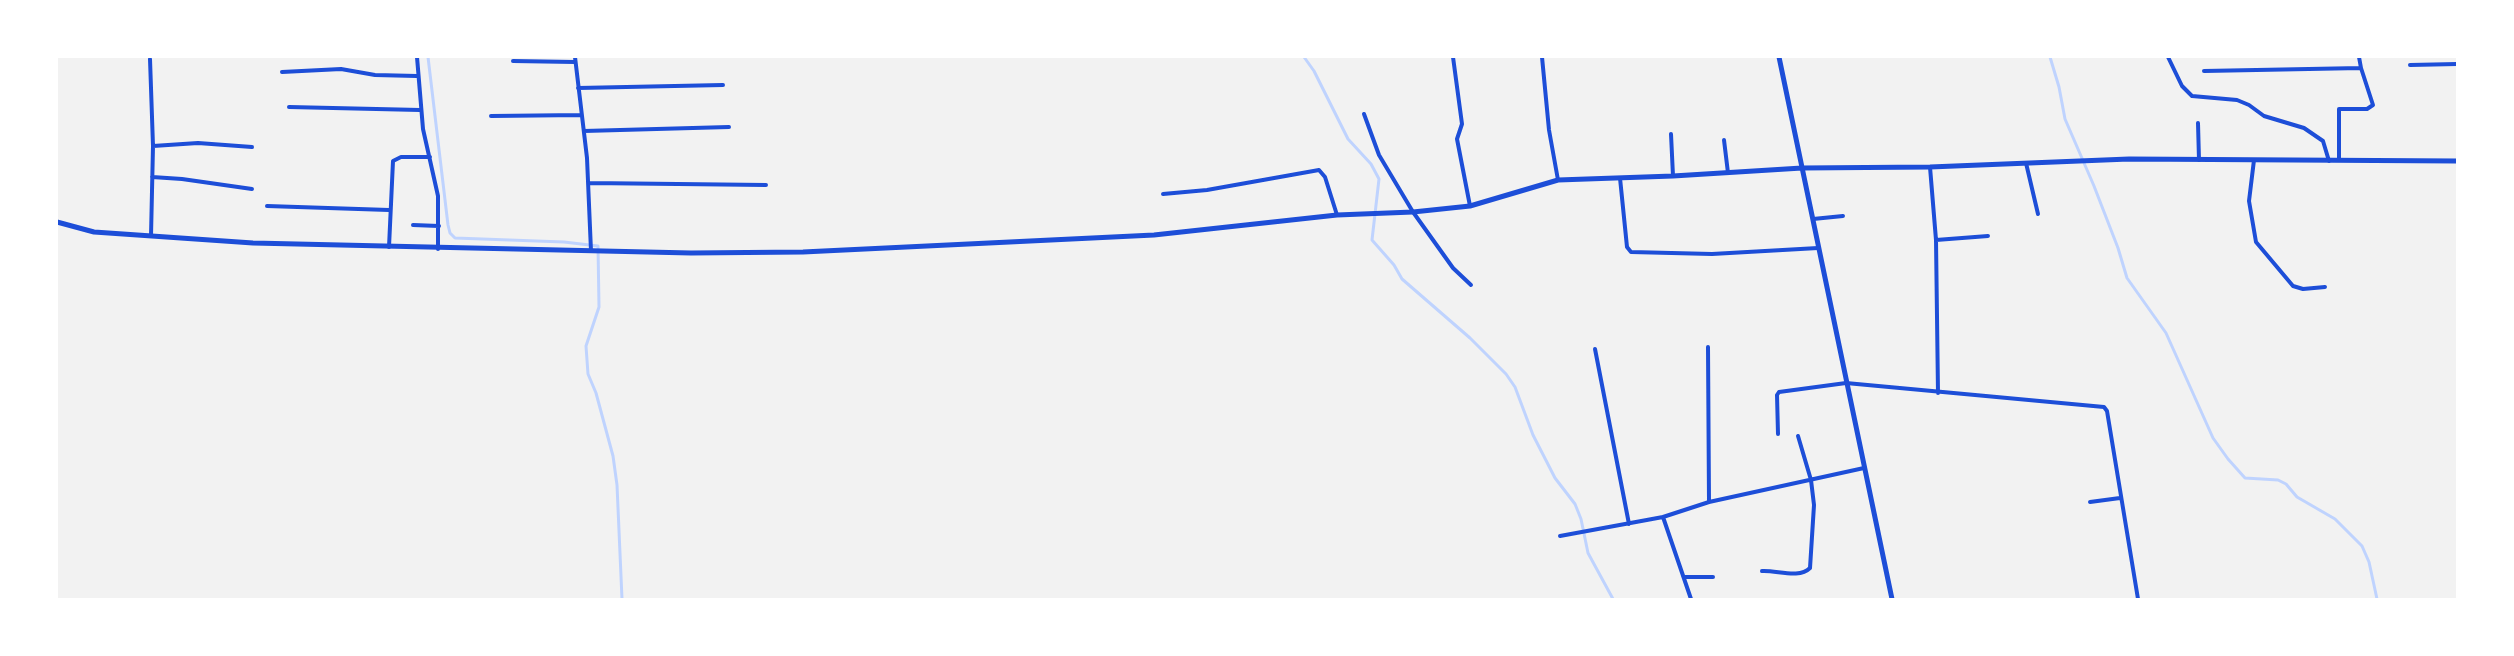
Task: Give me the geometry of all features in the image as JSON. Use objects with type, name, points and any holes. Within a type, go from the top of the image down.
[{"type":"main road","points":[[1779,57],[1892,599]]},
{"type":"main road","points":[[57,222],[94,232],[253,243],[438,249],[691,253],[803,252],[986,241],[1040,241],[1154,235],[1337,214],[1413,212],[1470,206],[1558,180],[1728,174],[1802,168],[1930,167],[2074,161],[2457,162]]},
{"type":"street","points":[[417,57],[420,110],[438,196],[438,249]]},
{"type":"street","points":[[1453,57],[1462,124],[1457,137],[1470,206]]},
{"type":"street","points":[[1542,57],[1549,130],[1558,180]]},
{"type":"street","points":[[2168,57],[2179,80],[2192,96],[2236,100],[2249,105],[2264,116],[2304,128],[2323,141],[2329,162]]},
{"type":"street","points":[[2339,162],[2339,109],[2367,109],[2373,105],[2359,57]]},
{"type":"street","points":[[150,59],[153,146],[151,236]]},
{"type":"street","points":[[513,61],[575,60],[589,183],[591,251]]},
{"type":"street","points":[[2410,65],[2457,64]]},
{"type":"street","points":[[2204,71],[2361,68]]},
{"type":"street","points":[[282,72],[341,69],[375,75],[417,76]]},
{"type":"street","points":[[578,88],[723,85]]},
{"type":"street","points":[[289,107],[420,110]]},
{"type":"street","points":[[1364,114],[1379,155],[1413,212],[1453,268],[1471,285]]},
{"type":"street","points":[[491,116],[581,115]]},
{"type":"street","points":[[2198,123],[2199,160]]},
{"type":"street","points":[[584,131],[729,127]]},
{"type":"street","points":[[1671,134],[1673,176]]},
{"type":"street","points":[[1724,140],[1728,174]]},
{"type":"street","points":[[153,146],[198,143],[252,147]]},
{"type":"street","points":[[388,248],[394,160],[408,156],[430,157]]},
{"type":"street","points":[[2254,160],[2249,201],[2256,242],[2294,286],[2303,289],[2325,287]]},
{"type":"street","points":[[2026,163],[2038,214]]},
{"type":"street","points":[[1930,167],[1936,240],[1938,393]]},
{"type":"street","points":[[1163,194],[1207,190],[1319,170],[1325,177],[1337,214]]},
{"type":"street","points":[[152,177],[252,189]]},
{"type":"street","points":[[1620,178],[1627,247],[1631,252],[1712,254],[1818,249]]},
{"type":"street","points":[[589,183],[766,185]]},
{"type":"street","points":[[267,206],[389,210]]},
{"type":"street","points":[[1813,219],[1843,216]]},
{"type":"street","points":[[413,225],[439,226]]},
{"type":"street","points":[[1936,240],[1988,236]]},
{"type":"street","points":[[1708,347],[1709,502]]},
{"type":"street","points":[[1595,349],[1629,524]]},
{"type":"street","points":[[1778,434],[1779,392],[1846,383],[2106,408],[2138,599]]},
{"type":"street","points":[[1762,572],[1796,574],[1808,571],[1810,568],[1814,517],[1811,480],[1798,435]]},
{"type":"street","points":[[1560,536],[1662,517],[1709,502],[1864,468]]},
{"type":"street","points":[[2090,502],[2120,498]]},
{"type":"street","points":[[1662,517],[1691,599]]},
{"type":"street","points":[[1684,577],[1713,577]]},
{"type":"waterway","points":[[428,57],[450,233],[455,238],[564,242],[598,246],[599,307],[586,346],[588,374],[596,393],[613,456],[617,485],[622,599]]},
{"type":"waterway","points":[[1304,57],[1314,71],[1348,139],[1371,164],[1379,179],[1372,240],[1394,265],[1402,279],[1470,338],[1506,374],[1515,387],[1533,435],[1555,478],[1575,504],[1581,519],[1588,553],[1613,599]]},
{"type":"waterway","points":[[2050,57],[2065,119],[2094,186],[2127,278],[2166,333],[2213,438],[2245,478],[2278,480],[2286,484],[2297,497],[2335,519],[2362,546],[2369,562],[2377,599]]}]
